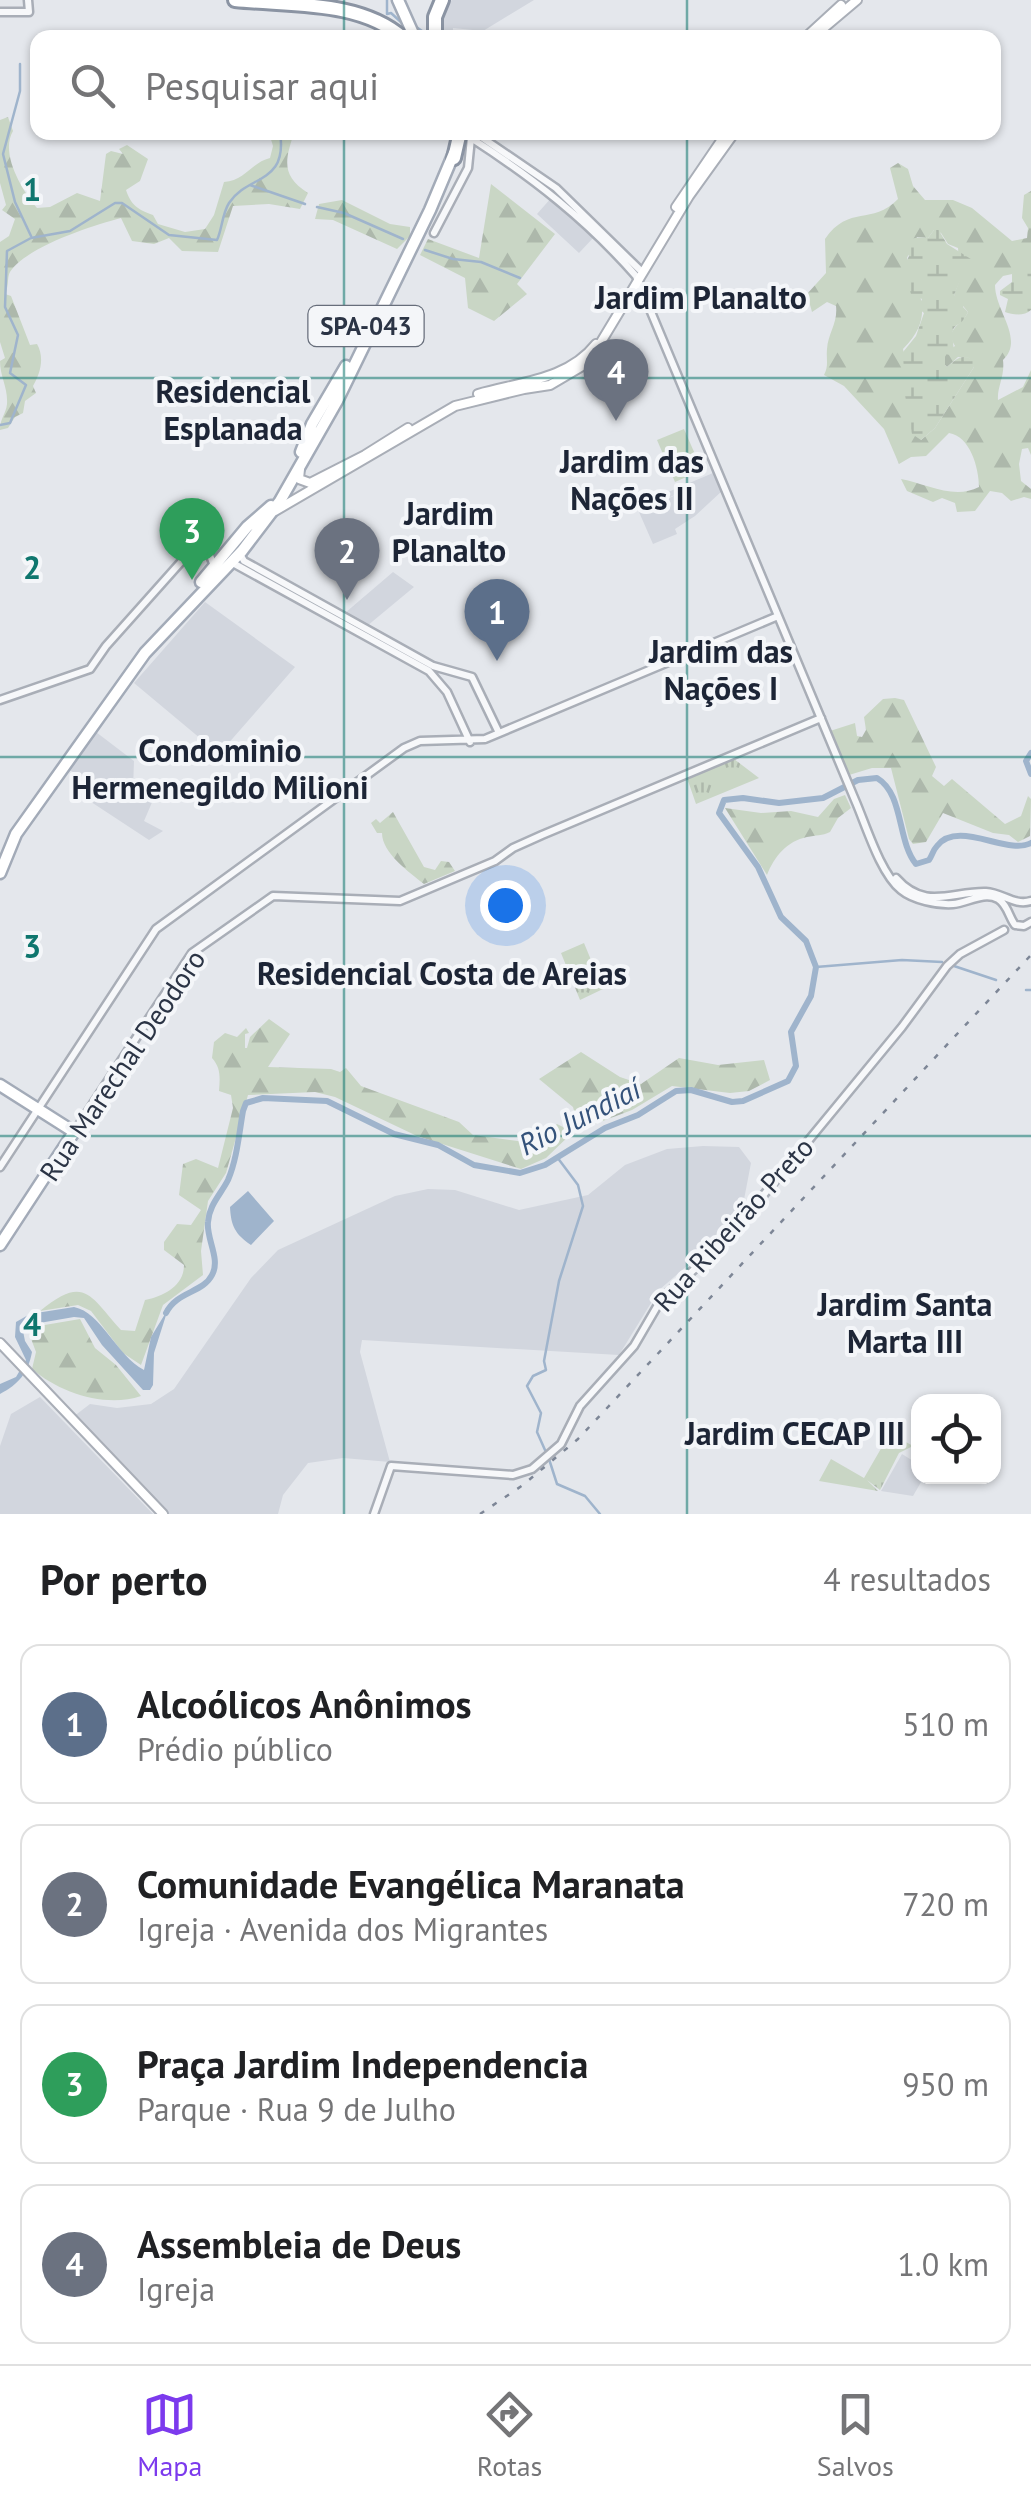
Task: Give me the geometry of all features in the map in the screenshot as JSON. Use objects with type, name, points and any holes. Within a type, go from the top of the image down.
[{"type":"highway","points":[[235,0],[351,8],[379,19],[393,30]]},
{"type":"highway","points":[[434,30],[442,0]]},
{"type":"main road","points":[[398,0],[411,30]]},
{"type":"main road","points":[[816,30],[848,0]]},
{"type":"main road","points":[[818,30],[857,0]]},
{"type":"main road","name":"SPA-043","points":[[272,509],[428,216],[460,140]]},
{"type":"main road","name":"SPA-043","points":[[332,399],[460,140]]},
{"type":"main road","points":[[306,456],[298,475],[301,482],[308,484],[365,455],[450,402],[551,380],[591,360],[684,194],[724,140]]},
{"type":"main road","points":[[428,216],[437,225]]},
{"type":"main road","points":[[103,710],[145,654],[235,552],[247,527],[455,406],[538,383]]},
{"type":"main road","name":"SPA-043","points":[[272,509],[306,456],[319,422]]},
{"type":"main road","points":[[0,854],[118,682],[211,572],[253,538],[248,538],[246,532],[272,509]]},
{"type":"main road","points":[[199,594],[211,572]]},
{"type":"main road","points":[[0,874],[16,834],[103,710],[118,682]]},
{"type":"main road","points":[[40,800],[52,777]]},
{"type":"main road","points":[[0,1085],[74,1132]]},
{"type":"main road","name":"Rua Marechal Deodoro","points":[[0,1244],[74,1132]]},
{"type":"main road","points":[[0,1347],[161,1514]]},
{"type":"street","points":[[0,12],[29,12],[28,3]]},
{"type":"street","points":[[460,140],[513,161],[555,191],[597,229],[638,276],[888,874],[905,894],[952,904],[994,897],[1003,903],[1010,918]]},
{"type":"street","points":[[437,225],[468,168],[460,140]]},
{"type":"street","points":[[0,700],[90,669],[106,646],[201,543],[211,572]]},
{"type":"street","points":[[235,552],[290,594],[362,628]]},
{"type":"street","points":[[235,552],[244,562],[375,637]]},
{"type":"street","points":[[290,594],[312,604],[314,600]]},
{"type":"street","points":[[328,614],[440,669],[476,682],[500,733]]},
{"type":"street","points":[[0,1167],[156,929],[411,744],[430,740],[470,742],[500,733],[778,616]]},
{"type":"street","points":[[386,643],[429,671],[448,692],[470,742]]},
{"type":"street","name":"Rua Marechal Deodoro","points":[[74,1132],[192,953],[273,896],[373,903],[408,899],[495,861],[542,835],[822,718]]},
{"type":"street","points":[[854,796],[894,877],[906,889],[943,898],[986,892],[1027,904]]},
{"type":"street","points":[[1004,930],[1012,907],[1027,904]]},
{"type":"street","name":"Rua Ribeirão Preto","points":[[1010,918],[1026,926]]},
{"type":"street","name":"Rua Ribeirão Preto","points":[[374,1514],[392,1466],[513,1475],[532,1469],[562,1444],[580,1406],[634,1346],[662,1298],[724,1243],[902,1027],[947,966],[960,954],[1004,930],[1026,926]]},
{"type":"shaded area","points":[[452,0],[534,0],[485,30],[441,30],[444,7]]},
{"type":"shaded area","points":[[552,197],[594,237],[579,253],[537,214]]},
{"type":"shaded area","points":[[713,473],[722,491],[675,529],[677,534],[653,544],[639,512],[682,492],[637,511],[635,506]]},
{"type":"shaded area","points":[[393,572],[414,587],[367,626],[345,613]]},
{"type":"shaded area","points":[[205,602],[295,667],[219,754],[134,683]]},
{"type":"shaded area","points":[[92,729],[134,761],[133,789],[153,800],[144,821],[163,831],[149,840],[82,796],[90,782],[66,768]]},
{"type":"shaded area","points":[[739,1147],[751,1163],[742,1210],[703,1252],[659,1290],[619,1355],[362,1340],[360,1352],[390,1462],[343,1458],[308,1463],[283,1495],[278,1514],[166,1514],[73,1417],[90,1404],[117,1408],[151,1404],[174,1389],[251,1278],[278,1250],[395,1196],[428,1189],[455,1190],[519,1210],[588,1195],[625,1165],[667,1149]]},
{"type":"shaded area","points":[[40,1397],[153,1514],[0,1514],[0,1446],[11,1414]]},
{"type":"shaded area","points":[[902,1454],[911,1460],[911,1484],[920,1484],[913,1496],[881,1491]]},
{"type":"green space","points":[[8,117],[13,131],[11,160],[37,208],[50,207],[77,193],[100,201],[106,154],[123,154],[119,149],[127,145],[148,159],[140,181],[126,190],[133,203],[153,215],[158,224],[185,232],[205,229],[214,215],[224,182],[270,158],[271,140],[292,140],[289,174],[308,193],[300,209],[269,204],[233,206],[218,252],[182,251],[169,238],[154,244],[132,241],[121,218],[60,239],[18,263],[9,274],[5,294],[11,296],[30,345],[37,344],[41,366],[33,386],[36,393],[25,401],[23,413],[8,428],[0,430],[7,404],[0,361],[5,358],[0,342],[0,242],[9,236],[15,219],[2,210],[6,205],[0,183],[0,120]]},
{"type":"green space","points":[[898,163],[908,169],[913,186],[925,200],[953,200],[972,208],[1012,241],[1027,238],[1028,228],[1022,218],[1024,195],[1031,191],[1031,270],[1003,276],[995,285],[1011,343],[1003,360],[998,400],[1023,387],[1031,370],[1031,455],[1028,448],[1022,449],[1019,464],[1021,481],[1031,489],[1031,499],[1011,501],[1002,493],[990,491],[975,511],[957,512],[955,503],[942,498],[933,502],[907,491],[901,479],[950,492],[979,487],[968,446],[949,433],[926,456],[911,457],[899,464],[884,429],[844,386],[824,375],[836,306],[827,302],[812,312],[807,294],[826,273],[825,239],[834,228],[852,218],[879,212],[898,199],[890,168]],"holes":[[[934,230],[948,244],[958,248],[960,279],[954,295],[968,312],[953,331],[955,346],[945,353],[945,365],[958,357],[969,358],[974,367],[935,428],[921,440],[903,349],[919,326],[922,305],[907,258],[917,237],[928,238]]]},
{"type":"green space","points":[[491,184],[555,234],[517,284],[527,294],[494,321],[468,308],[465,278],[420,255],[428,239],[479,258]]},
{"type":"green space","points":[[342,200],[390,224],[410,227],[410,236],[397,249],[333,220],[315,219],[319,204]]},
{"type":"green space","points":[[938,229],[947,244],[974,261],[970,279],[962,276],[954,295],[964,302],[968,312],[954,329],[954,350],[945,354],[945,365],[965,357],[973,360],[974,367],[935,428],[921,440],[912,434],[903,352],[916,336],[924,313],[918,308],[922,299],[911,294],[904,267],[909,256],[903,247],[910,239],[928,238]]},
{"type":"green space","points":[[1024,266],[1031,269],[1031,310],[1019,314],[1005,312],[1008,299],[1000,291],[1012,282],[1012,274]]},
{"type":"green space","points":[[684,429],[702,470],[675,482],[657,440]]},
{"type":"green space","points":[[883,699],[904,700],[936,767],[932,776],[944,786],[952,779],[1005,824],[1021,816],[1028,796],[1030,836],[1018,842],[1009,835],[993,833],[943,813],[926,842],[913,844],[891,768],[872,768],[849,775],[830,731],[855,723],[857,736],[862,737],[866,730],[864,717]]},
{"type":"green space","points":[[734,759],[759,778],[696,804],[687,778]]},
{"type":"green space","points":[[845,795],[851,808],[838,818],[830,832],[787,846],[767,875],[725,808],[761,813],[791,811],[818,817],[834,799]]},
{"type":"green space","points":[[393,812],[424,867],[435,870],[441,861],[449,862],[455,871],[424,884],[397,861],[386,848],[382,833],[377,833],[371,823],[376,819],[380,823]]},
{"type":"green space","points":[[584,943],[603,989],[580,1000],[561,953]]},
{"type":"green space","points":[[269,1019],[290,1034],[268,1067],[340,1072],[346,1068],[361,1086],[459,1122],[473,1135],[518,1141],[543,1136],[557,1124],[573,1132],[546,1158],[521,1169],[417,1136],[335,1097],[315,1092],[248,1095],[226,1173],[208,1201],[201,1251],[203,1275],[163,1305],[141,1365],[123,1353],[91,1311],[78,1305],[40,1311],[77,1292],[94,1299],[121,1330],[135,1331],[145,1300],[166,1293],[181,1279],[184,1265],[164,1250],[164,1242],[177,1224],[191,1225],[201,1210],[179,1195],[183,1164],[196,1159],[218,1168],[233,1108],[231,1095],[219,1091],[220,1077],[212,1058],[214,1042],[225,1033],[237,1037],[246,1028],[247,1048],[250,1037]]},
{"type":"green space","points":[[581,1052],[620,1077],[641,1084],[679,1058],[718,1065],[764,1060],[770,1080],[749,1091],[730,1093],[672,1086],[632,1110],[579,1130],[573,1107],[539,1079]]},
{"type":"green space","points":[[80,1319],[95,1348],[116,1365],[141,1396],[113,1400],[84,1396],[56,1385],[32,1369],[36,1352],[27,1328]]},
{"type":"green space","points":[[890,1433],[911,1445],[899,1453],[880,1490],[867,1480],[878,1491],[819,1481],[831,1459],[864,1478]]},
{"type":"water","points":[[248,1191],[274,1221],[251,1245],[235,1229],[230,1207]]},
{"type":"water","points":[[74,1307],[93,1317],[125,1355],[144,1370],[151,1337],[168,1309],[154,1353],[150,1390],[143,1390],[102,1345],[84,1318],[74,1317],[22,1326],[32,1352],[30,1359],[22,1377],[0,1394],[0,1384],[16,1377],[26,1360],[15,1337],[16,1322],[30,1314]]},
{"type":"waterway","points":[[387,0],[387,14],[402,23]]},
{"type":"waterway","points":[[415,26],[421,30]]},
{"type":"waterway","points":[[20,64],[20,91],[3,154],[15,202],[31,236]]},
{"type":"waterway","points":[[0,425],[10,423],[26,385],[10,373],[18,335],[5,307],[7,251],[31,238],[70,231],[115,203],[122,203],[169,235],[217,240],[229,203],[272,170],[278,161],[280,140]]},
{"type":"waterway","points":[[250,185],[305,204]]},
{"type":"waterway","points":[[317,207],[344,213],[403,239]]},
{"type":"waterway","points":[[425,250],[481,262],[520,278]]},
{"type":"waterway","name":"Rio Jundiaí","points":[[1031,753],[1026,761],[1031,774]]},
{"type":"waterway","name":"Rio Jundiaí","points":[[166,1313],[177,1300],[212,1275],[215,1262],[209,1216],[231,1172],[246,1103],[263,1098],[327,1101],[394,1134],[438,1145],[474,1165],[520,1173],[545,1165],[676,1091],[691,1090],[732,1102],[788,1081],[796,1066],[791,1032],[811,996],[816,967],[806,941],[781,917],[758,867],[719,813],[724,800],[743,798],[779,803],[823,798],[858,780],[877,778],[892,795],[916,864],[929,860],[946,839],[957,836],[1010,845],[1031,843]]},
{"type":"waterway","points":[[816,967],[902,960],[942,962]]},
{"type":"waterway","points":[[954,966],[996,980]]},
{"type":"waterway","points":[[1026,990],[1031,990]]},
{"type":"waterway","points":[[545,1450],[537,1432],[541,1413],[527,1386],[533,1376],[546,1370],[544,1361],[559,1281],[583,1206],[578,1185],[557,1157]]},
{"type":"waterway","points":[[549,1459],[557,1484],[585,1496],[600,1514]]},
{"type":"railway","points":[[480,1514],[523,1485],[578,1439],[1031,955]]},
{"type":"place","name":"Assembleia de Deus","points":[[616,421]]},
{"type":"place","name":"Praça Jardim Independencia","points":[[192,580]]},
{"type":"place","name":"Comunidade Evangélica Maranata","points":[[347,600]]},
{"type":"place","name":"Alcoólicos Anônimos","points":[[497,661]]},
{"type":"district","name":"Jardim Planalto","points":[[701,297]]},
{"type":"district","name":"Residencial Esplanada","points":[[233,410]]},
{"type":"district","name":"Jardim das Nações II","points":[[632,480]]},
{"type":"district","name":"Jardim Planalto","points":[[449,532]]},
{"type":"district","name":"Jardim das Nações I","points":[[721,670]]},
{"type":"district","name":"Condominio Hermenegildo Milioni","points":[[220,768]]},
{"type":"district","name":"Residencial Costa de Areias","points":[[442,973]]},
{"type":"district","name":"Jardim Santa Marta III","points":[[905,1322]]},
{"type":"district","name":"Jardim CECAP III","points":[[795,1433]]}]
